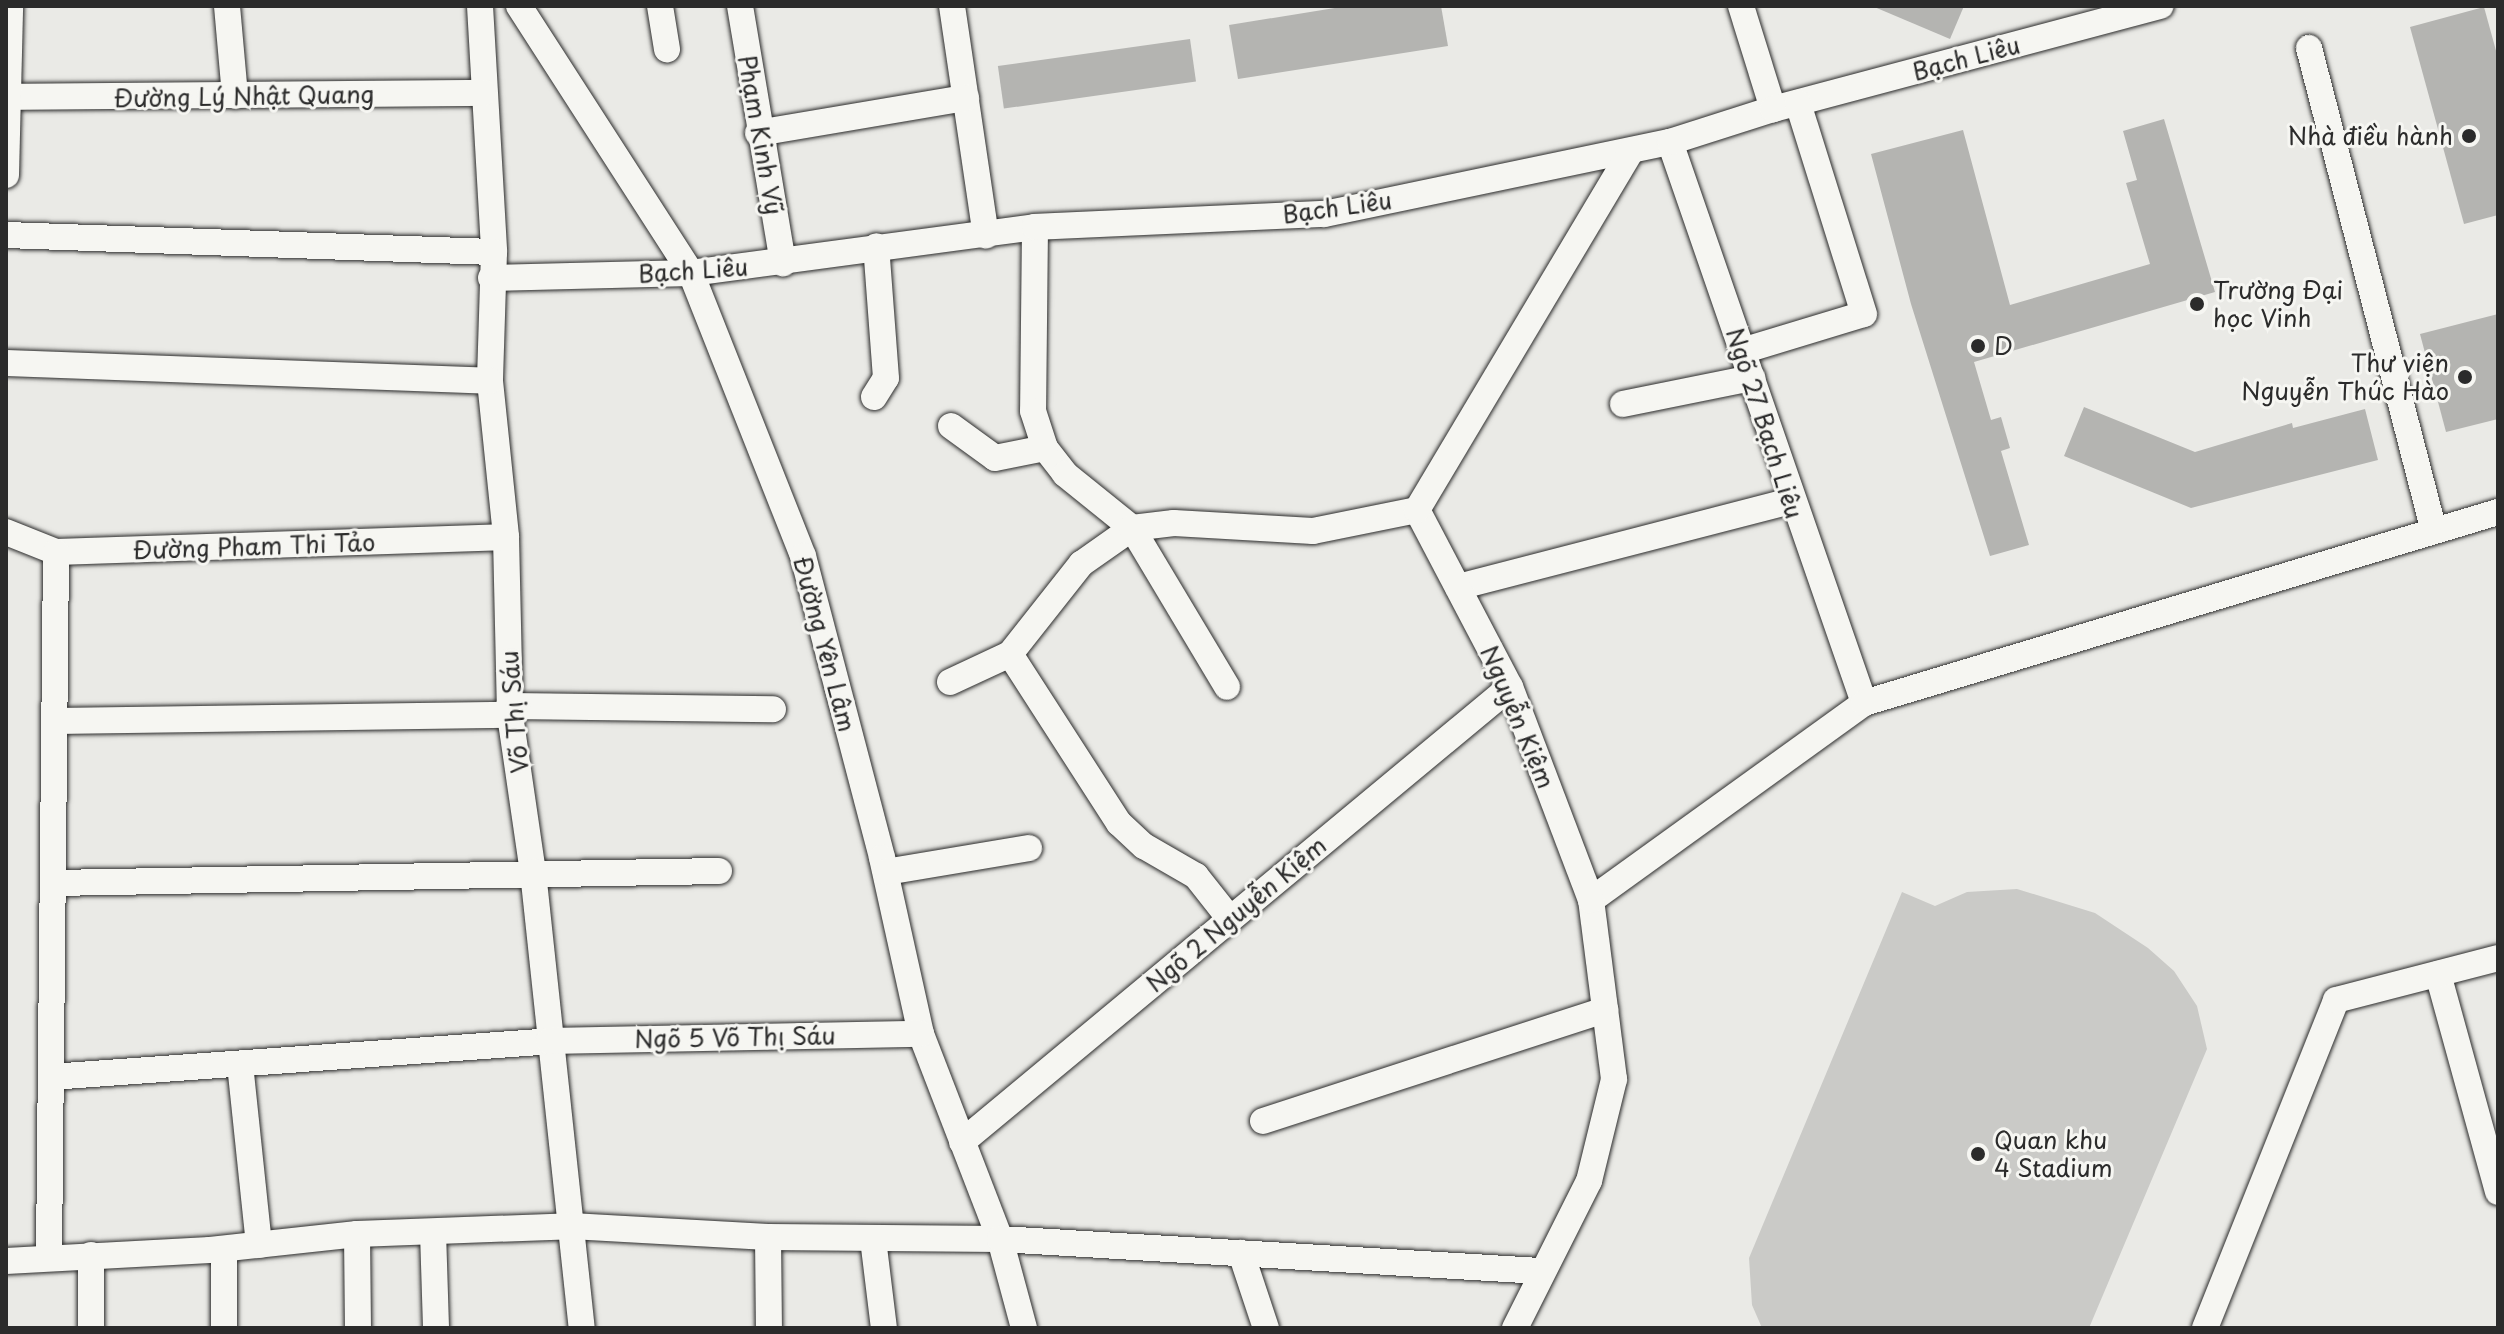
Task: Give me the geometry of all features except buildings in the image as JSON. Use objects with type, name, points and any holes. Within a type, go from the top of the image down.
[{"type":"street","points":[[6,175],[10,6]]},
{"type":"street","points":[[227,6],[235,96]]},
{"type":"street","name":"Võ Thị Sáu","points":[[480,6],[492,265],[490,381],[506,537],[510,710],[533,872],[582,1328]]},
{"type":"street","name":"Đường Yên Lâm","points":[[519,6],[691,273],[803,556],[886,872],[921,1034],[1000,1239],[1024,1328]]},
{"type":"street","points":[[660,6],[667,49]]},
{"type":"street","name":"Phạm Kinh Vỹ","points":[[740,6],[758,133],[783,263]]},
{"type":"street","points":[[952,6],[986,235]]},
{"type":"street","points":[[1741,6],[1786,106],[1864,314],[1742,351]]},
{"type":"street","name":"Bạch Liêu","points":[[6,235],[492,265],[691,273],[1035,227],[1324,214],[1670,142],[1786,106],[2161,6]]},
{"type":"street","points":[[2309,48],[2433,529]]},
{"type":"street","name":"Đường Lý Nhật Quang","points":[[9,98],[483,93]]},
{"type":"street","points":[[758,133],[966,98]]},
{"type":"street","name":"Ngõ 27 Bạch Liêu","points":[[1670,142],[1752,378],[1790,501],[1864,703]]},
{"type":"street","points":[[950,682],[1010,654],[1081,564],[1132,528],[1174,523],[1313,531],[1417,510],[1631,151]]},
{"type":"street","points":[[1035,227],[1033,411],[1045,448],[1065,474],[1132,528],[1227,687]]},
{"type":"street","points":[[874,397],[886,378],[876,246]]},
{"type":"street","points":[[6,363],[490,381]]},
{"type":"street","points":[[1623,404],[1752,378]]},
{"type":"street","points":[[951,426],[995,458],[1045,448]]},
{"type":"street","points":[[1458,587],[1790,501]]},
{"type":"street","name":"Nguyễn Kiệm","points":[[1417,510],[1510,687],[1591,900],[1614,1079],[1589,1181],[1540,1271],[1515,1328]]},
{"type":"street","points":[[1591,900],[1864,703],[2433,529],[2498,512]]},
{"type":"street","name":"Đường Pham Thi Tảo","points":[[6,532],[56,552],[506,537]]},
{"type":"street","points":[[49,1256],[56,552]]},
{"type":"street","points":[[1010,654],[1119,823],[1144,846],[1196,876],[1230,919]]},
{"type":"street","name":"Ngõ 2 Nguyễn Kiệm","points":[[962,1142],[1510,687]]},
{"type":"street","points":[[55,721],[510,710],[773,709]]},
{"type":"street","points":[[886,872],[1029,848]]},
{"type":"street","points":[[53,883],[719,871]]},
{"type":"street","points":[[2205,1328],[2336,1000],[2498,958]]},
{"type":"street","points":[[2438,974],[2498,1192]]},
{"type":"street","points":[[1263,1121],[1605,1010]]},
{"type":"street","name":"Ngõ 5 Võ Thị Sáu","points":[[51,1077],[549,1041],[921,1034]]},
{"type":"street","points":[[240,1064],[259,1245]]},
{"type":"street","points":[[6,1261],[49,1256],[224,1249],[357,1234],[571,1226],[768,1237],[1000,1239],[1540,1271]]},
{"type":"street","points":[[433,1232],[436,1328]]},
{"type":"street","points":[[357,1234],[358,1328]]},
{"type":"street","points":[[768,1237],[769,1328]]},
{"type":"street","points":[[873,1239],[884,1328]]},
{"type":"street","points":[[224,1249],[224,1328]]},
{"type":"street","points":[[1241,1253],[1266,1328]]},
{"type":"street","points":[[91,1255],[91,1328]]},
{"type":"shaded area","name":"Quan khu 4 Stadium","points":[[2017,889],[2095,913],[2148,948],[2174,971],[2197,1006],[2207,1049],[2089,1328],[1762,1328],[1752,1305],[1749,1258],[1902,892],[1935,906],[1967,892]]},
{"type":"place","name":"Nhà điều hành","points":[[2469,136]]},
{"type":"place","name":"Trường Đại học Vinh","points":[[2197,304]]},
{"type":"place","name":"D","points":[[1978,346]]},
{"type":"place","name":"Thư viện Nguyễn Thúc Hào","points":[[2465,377]]},
{"type":"place","name":"Quan khu 4 Stadium","points":[[1978,1154]]}]
